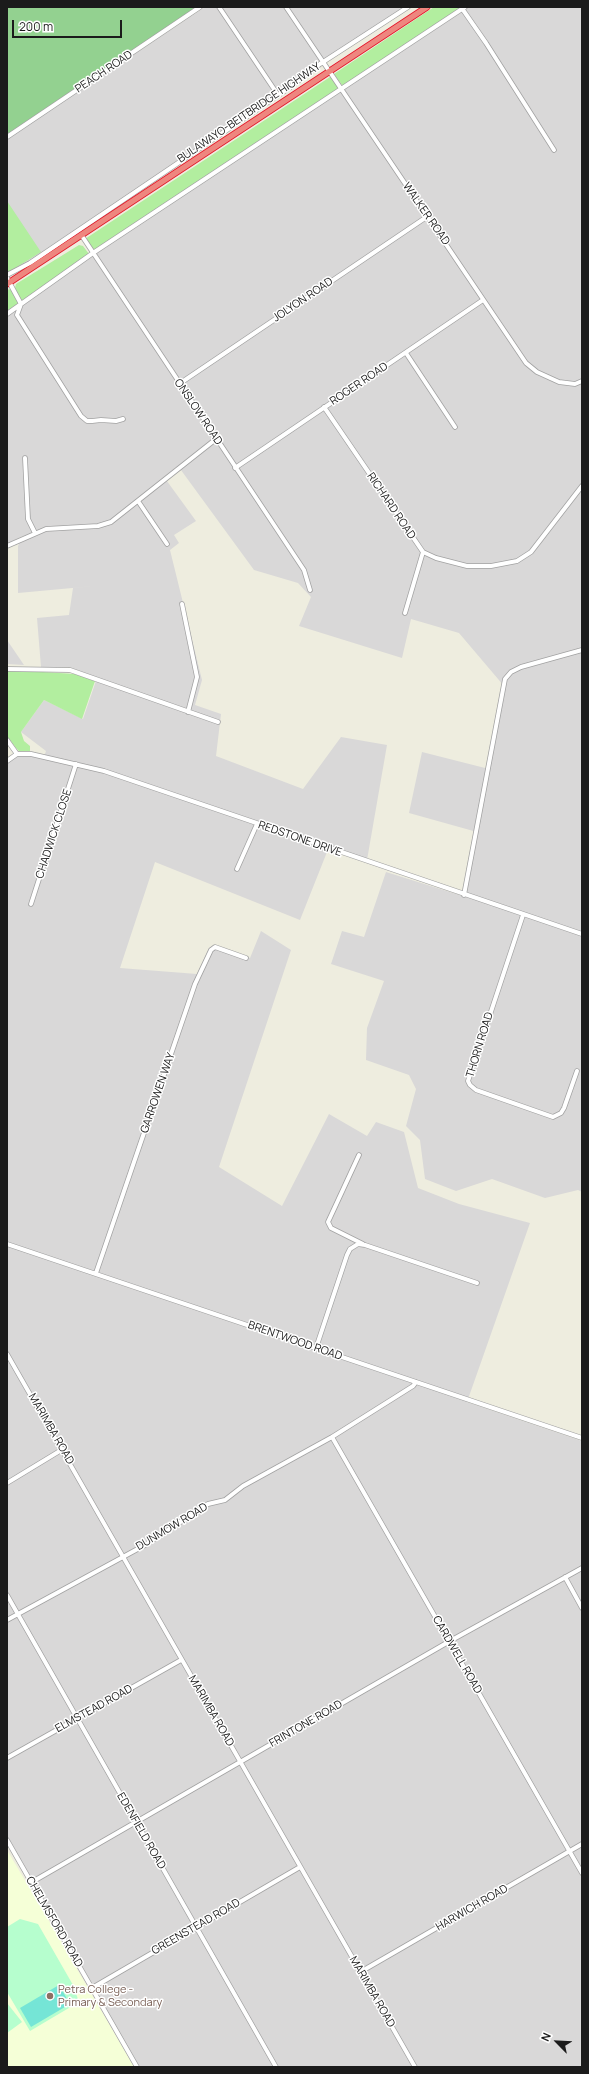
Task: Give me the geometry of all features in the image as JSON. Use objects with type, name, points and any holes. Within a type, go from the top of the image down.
[{"type":"highway","name":"BULAWAYO-BEITBRIDGE HIGHWAY","points":[[8,280],[82,236],[427,7]]},
{"type":"street","name":"PEACH ROAD","points":[[7,137],[200,7]]},
{"type":"street","points":[[219,7],[278,95]]},
{"type":"street","name":"WALKER ROAD","points":[[286,7],[342,89],[377,145],[428,216],[522,358],[533,370],[552,380],[568,384],[575,384],[582,381]]},
{"type":"street","points":[[21,304],[8,280],[30,263],[67,236],[408,7]]},
{"type":"street","points":[[7,314],[93,253],[463,8],[554,150]]},
{"type":"street","points":[[133,202],[134,192]]},
{"type":"street","name":"JOLYON ROAD","points":[[179,384],[428,216]]},
{"type":"street","points":[[67,236],[71,243]]},
{"type":"street","name":"ONSLOW ROAD","points":[[82,236],[304,570],[310,590]]},
{"type":"street","points":[[56,244],[59,250]]},
{"type":"street","name":"ROGER ROAD","points":[[235,468],[483,300]]},
{"type":"street","points":[[21,304],[16,315],[81,416],[92,421],[116,421],[122,419]]},
{"type":"street","points":[[406,352],[455,427]]},
{"type":"street","name":"RICHARD ROAD","points":[[324,407],[423,552]]},
{"type":"street","points":[[7,546],[46,529],[105,525],[111,522],[216,439]]},
{"type":"street","points":[[25,458],[28,519],[35,533]]},
{"type":"street","points":[[405,613],[423,552],[436,558],[467,566],[491,566],[517,561],[531,552],[582,486]]},
{"type":"street","points":[[138,501],[167,544]]},
{"type":"street","points":[[182,604],[197,677],[188,712]]},
{"type":"street","points":[[464,895],[505,679],[511,672],[521,667],[582,650]]},
{"type":"street","points":[[7,669],[70,670],[218,722]]},
{"type":"street","points":[[7,740],[16,754],[7,761]]},
{"type":"street","name":"REDSTONE DRIVE","points":[[16,754],[31,754],[76,764],[119,776],[582,934]]},
{"type":"street","name":"CHADWICK CLOSE","points":[[31,904],[76,764]]},
{"type":"street","points":[[236,869],[256,824]]},
{"type":"street","name":"THORN ROAD","points":[[523,915],[468,1081],[470,1086],[476,1090],[553,1117],[561,1113],[564,1108],[577,1071]]},
{"type":"street","name":"GARROWEN WAY","points":[[96,1273],[195,984],[211,950],[215,947],[246,958]]},
{"type":"street","points":[[359,1155],[328,1222],[331,1228],[365,1244],[477,1283]]},
{"type":"street","name":"BRENTWOOD ROAD","points":[[7,1244],[582,1438]]},
{"type":"street","points":[[316,1348],[348,1252],[358,1244],[365,1244]]},
{"type":"street","name":"MARIMBA ROAD","points":[[7,1354],[63,1449],[122,1556],[300,1867],[362,1971],[415,2067]]},
{"type":"street","name":"DUNMOW ROAD","points":[[7,1620],[122,1556],[145,1545],[208,1504],[224,1500],[243,1486],[332,1437],[413,1386],[416,1382]]},
{"type":"street","name":"CARDWELL ROAD","points":[[332,1437],[351,1474],[450,1641],[582,1873]]},
{"type":"street","points":[[7,1483],[63,1449]]},
{"type":"street","name":"FRINTONE ROAD","points":[[32,1882],[137,1823],[450,1641],[582,1568]]},
{"type":"street","points":[[565,1577],[582,1608]]},
{"type":"street","name":"EDENFIELD ROAD","points":[[7,1595],[276,2067]]},
{"type":"street","name":"ELMSTEAD ROAD","points":[[7,1758],[181,1660]]},
{"type":"street","name":"CHELMSFORD ROAD","points":[[7,1840],[138,2067]]},
{"type":"street","name":"HARWICH ROAD","points":[[362,1971],[582,1844]]},
{"type":"street","name":"GREENSTEAD ROAD","points":[[92,1988],[300,1867]]},
{"type":"shaded area","points":[[205,7],[407,7],[29,263],[7,274],[7,139]]},
{"type":"shaded area","points":[[469,7],[582,7],[582,1192],[578,1190],[545,1198],[492,1179],[456,1191],[425,1179],[420,1140],[406,1126],[416,1089],[409,1075],[366,1060],[367,1028],[384,981],[331,964],[342,931],[364,937],[386,872],[466,897],[477,832],[409,813],[422,752],[489,769],[504,686],[459,633],[411,619],[402,658],[299,626],[311,597],[298,583],[254,570],[178,466],[164,477],[196,521],[174,535],[179,543],[170,550],[202,680],[195,705],[221,714],[216,756],[303,789],[341,737],[387,745],[367,860],[329,847],[300,920],[155,862],[120,968],[197,974],[209,948],[214,945],[250,958],[261,931],[291,950],[219,1167],[282,1206],[329,1114],[367,1136],[376,1122],[404,1132],[418,1188],[459,1204],[530,1223],[467,1402],[582,1441],[582,2067],[139,2067],[7,1836],[7,762],[20,754],[44,757],[46,751],[21,732],[44,700],[83,719],[97,678],[69,667],[41,667],[37,618],[69,615],[73,588],[105,585],[18,593],[18,546],[23,536],[7,544],[7,316],[95,253]]},
{"type":"shaded area","points":[[7,640],[24,665],[7,664]]},
{"type":"shaded area","name":"Petra College - Primary & Secondary","points":[[7,1850],[52,1926],[134,2067],[7,2067]]},
{"type":"shaded area","points":[[59,1985],[70,2004],[31,2027],[20,2008]]},
{"type":"green space","points":[[7,7],[197,7],[7,135]]},
{"type":"green space","points":[[434,7],[463,7],[344,86],[342,85],[334,74]]},
{"type":"green space","points":[[330,77],[333,77],[340,89],[93,252],[85,239]]},
{"type":"green space","points":[[7,201],[41,252],[9,272],[7,272]]},
{"type":"green space","points":[[79,245],[83,246],[89,254],[22,302],[15,288],[16,284]]},
{"type":"green space","points":[[9,289],[13,291],[18,299],[18,305],[7,313],[7,291]]},
{"type":"green space","points":[[12,670],[75,674],[95,681],[82,719],[44,700],[21,732],[24,741],[30,746],[30,751],[19,751],[7,736],[7,671]]},
{"type":"green space","points":[[20,1919],[38,1924],[73,1985],[79,2002],[30,2031],[7,1992],[7,1927]]},
{"type":"green space","points":[[7,2003],[22,2022],[7,2033]]},
{"type":"place","name":"Petra College - Primary & Secondary","points":[[50,1996]]}]
